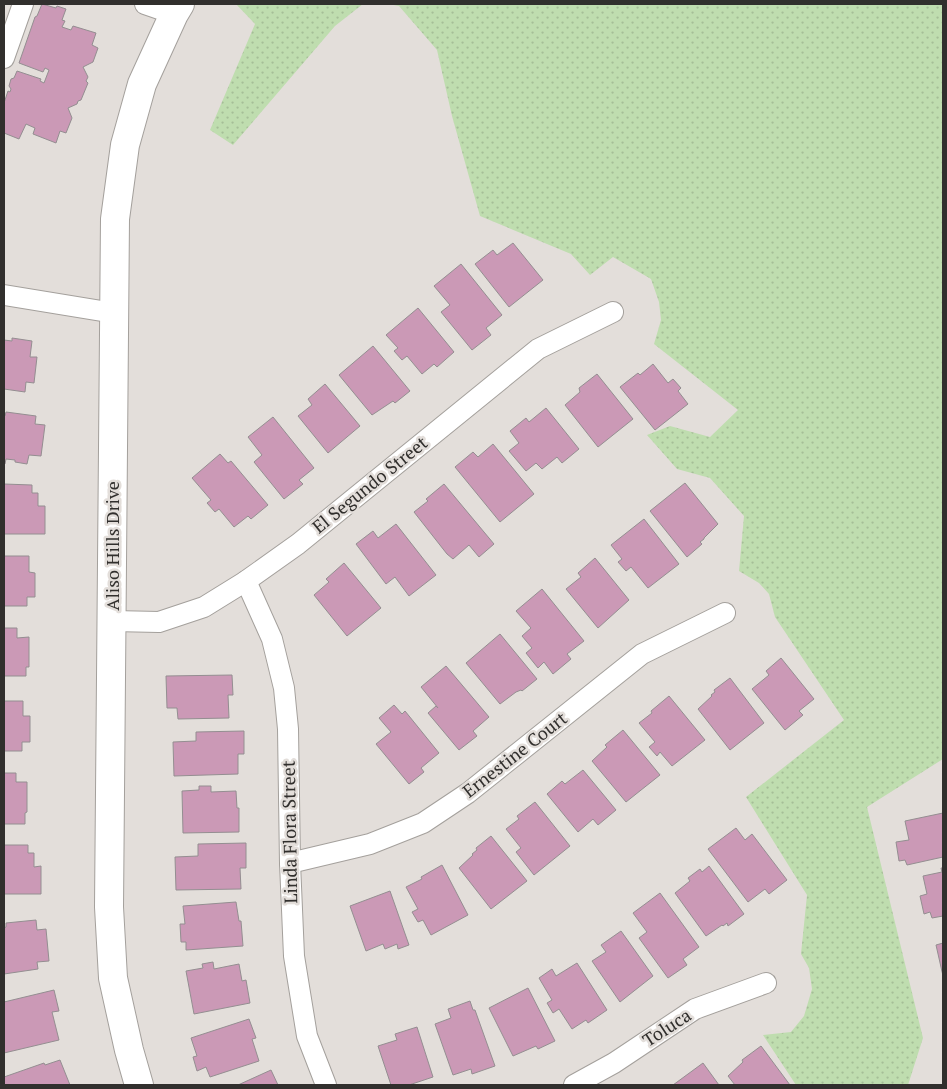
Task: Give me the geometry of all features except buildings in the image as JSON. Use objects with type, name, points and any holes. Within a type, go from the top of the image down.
[{"type":"street","points":[[4,58],[22,4]]},
{"type":"street","points":[[145,4],[177,9]]},
{"type":"street","name":"Aliso Hills Drive","points":[[139,1085],[128,1050],[113,978],[110,916],[115,219],[124,145],[142,84],[177,9]]},
{"type":"street","points":[[4,295],[114,313]]},
{"type":"street","name":"El Segundo Street","points":[[113,621],[159,622],[204,607],[246,582],[298,544],[538,349],[613,312]]},
{"type":"street","name":"Linda Flora Street","points":[[246,582],[272,639],[284,688],[288,729],[290,863],[294,956],[307,1036],[326,1085]]},
{"type":"street","name":"Ernestine Court","points":[[290,863],[370,844],[423,823],[468,793],[642,654],[725,614]]},
{"type":"street","name":"Toluca","points":[[574,1085],[614,1063],[695,1009],[766,983]]},
{"type":"green space","points":[[236,4],[363,4],[335,26],[233,145],[210,130],[255,24]]},
{"type":"green space","points":[[388,4],[943,4],[943,759],[867,807],[923,1038],[908,1085],[796,1085],[763,1035],[791,1032],[804,1016],[812,989],[809,968],[801,954],[807,895],[746,797],[844,720],[775,617],[769,594],[759,583],[739,571],[744,516],[710,478],[677,469],[647,435],[670,426],[710,437],[738,410],[654,344],[661,320],[659,302],[651,279],[613,257],[590,275],[571,254],[480,216],[452,116],[437,50],[399,6]]}]
